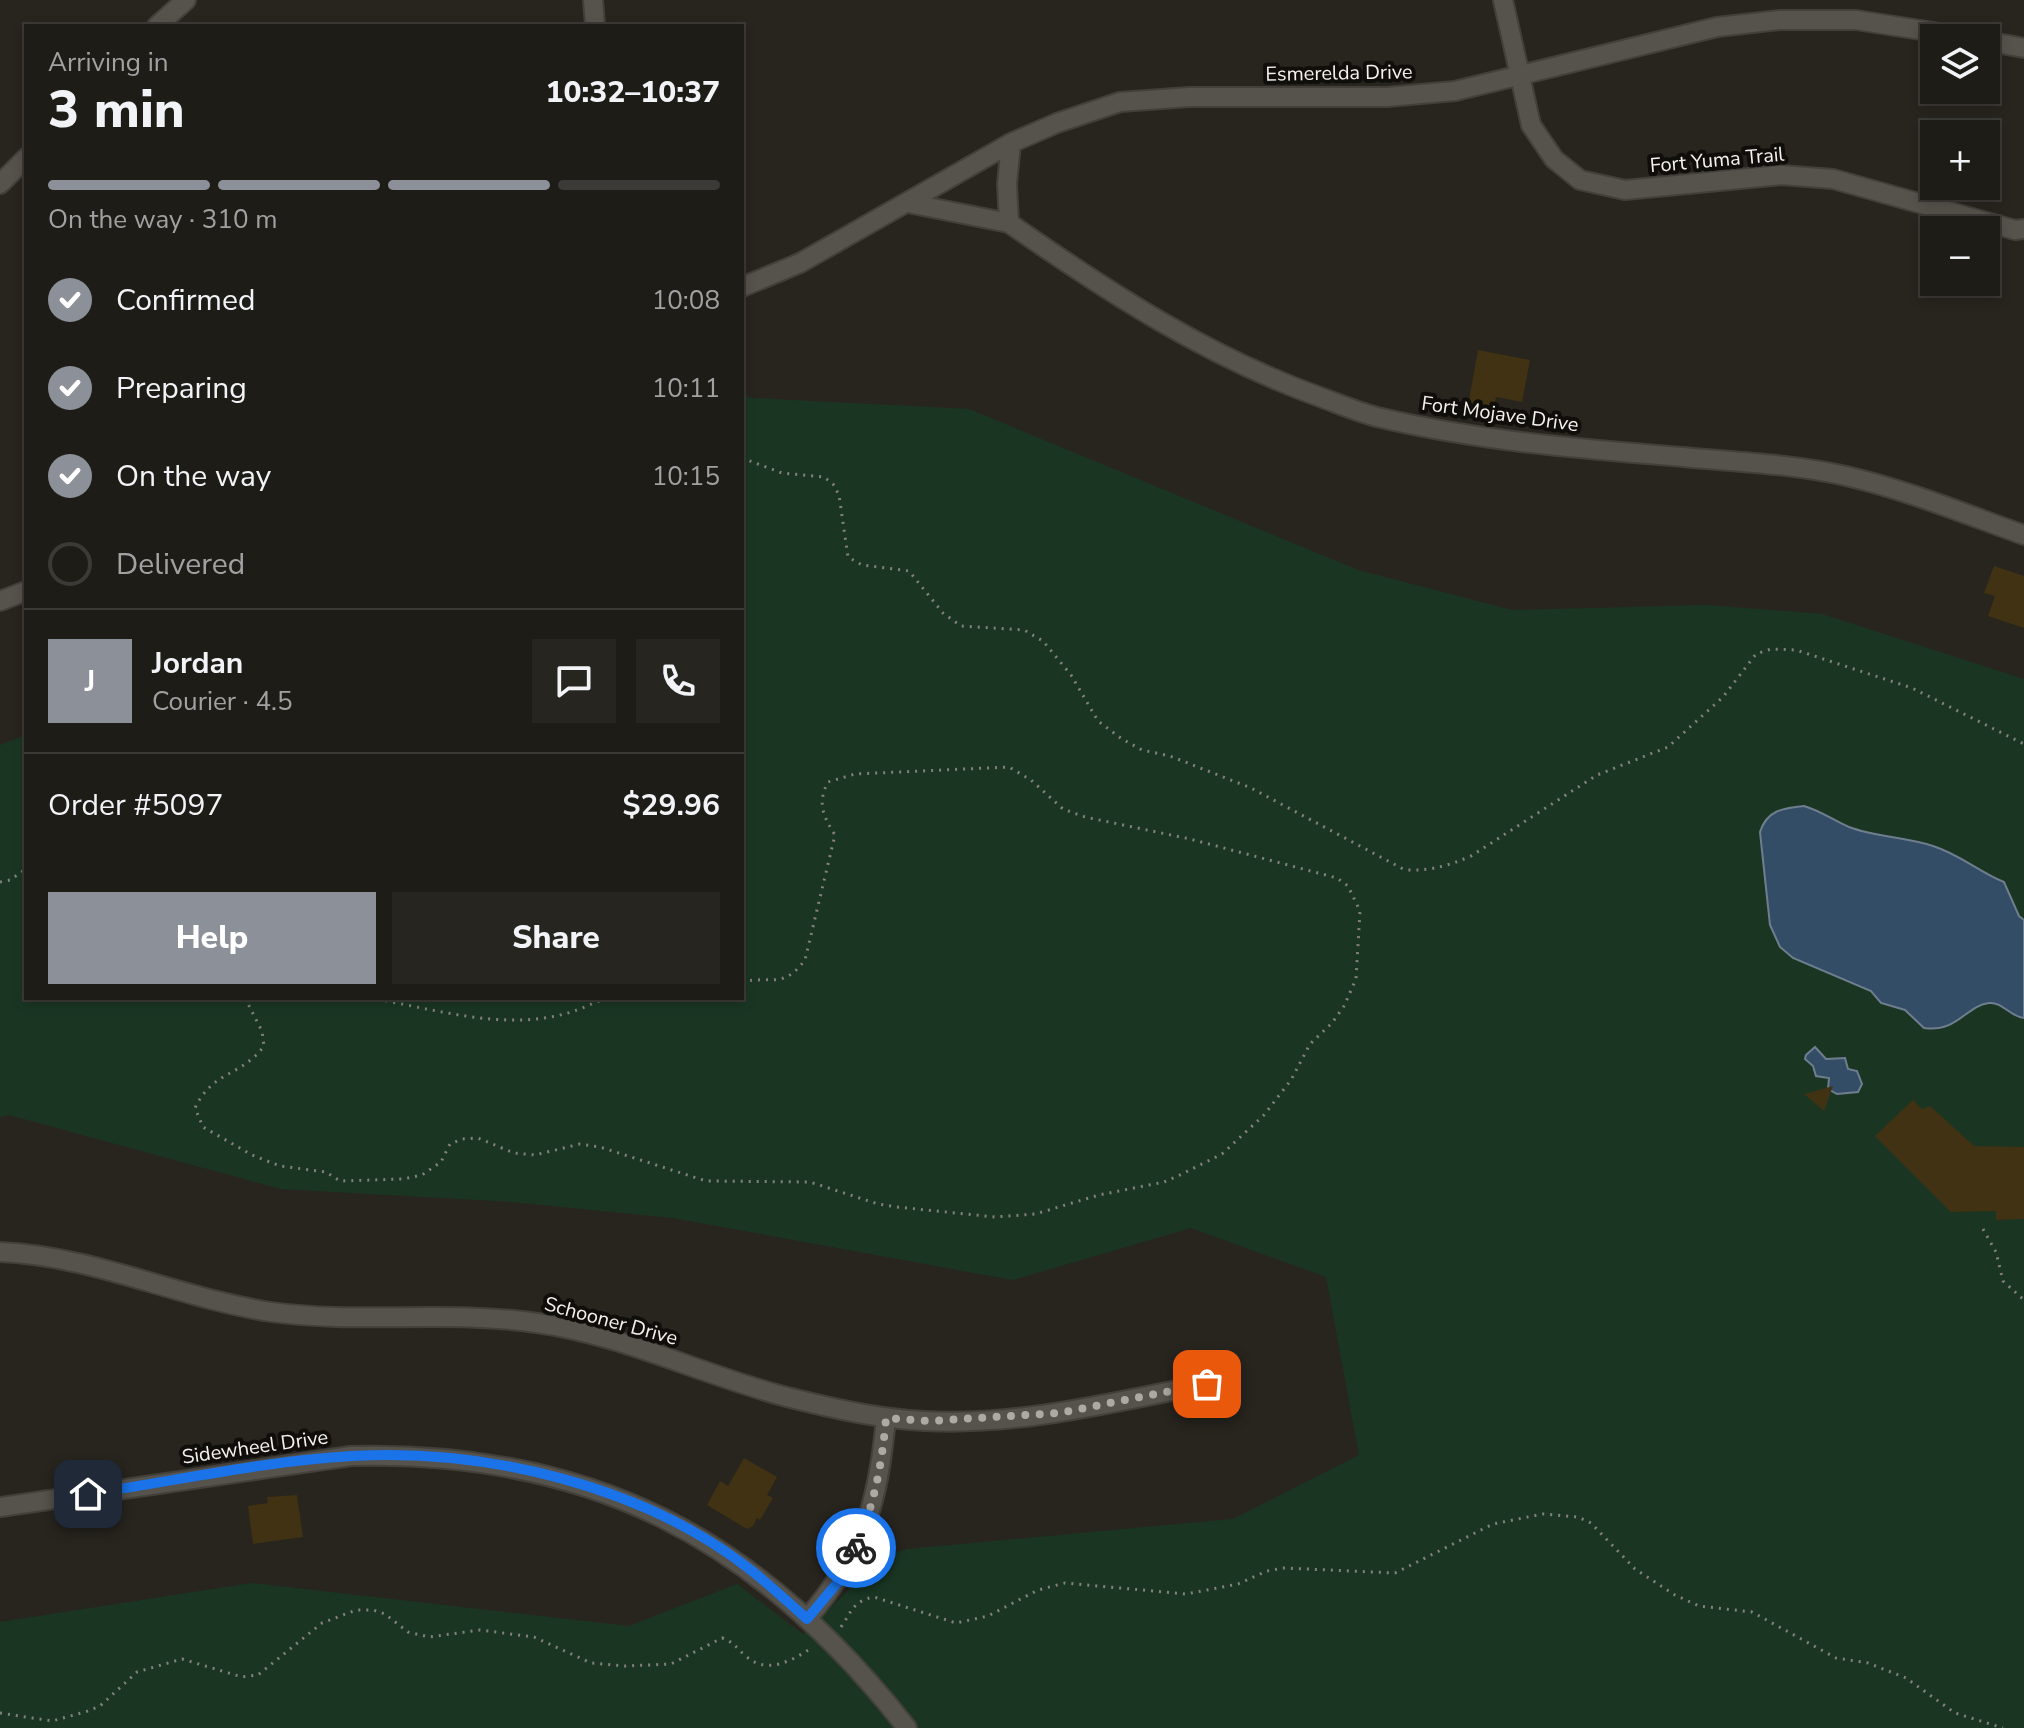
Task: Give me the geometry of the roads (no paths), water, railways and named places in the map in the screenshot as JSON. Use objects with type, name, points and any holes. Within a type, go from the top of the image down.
[{"type":"street","points":[[159,24],[186,0]]},
{"type":"street","points":[[593,0],[595,24]]},
{"type":"street","name":"Fort Yuma Trail","points":[[1503,0],[1531,125],[1554,159],[1580,180],[1625,190],[1781,175],[1833,179],[2015,230],[2024,229]]},
{"type":"street","name":"Esmerelda Drive","points":[[744,286],[800,263],[1011,143],[1057,123],[1120,102],[1189,97],[1387,97],[1455,91],[1717,27],[1780,20],[1856,20],[1920,30]]},
{"type":"street","points":[[2000,44],[2024,48]]},
{"type":"street","points":[[908,203],[1009,223],[1007,184],[1011,143]]},
{"type":"street","points":[[0,184],[24,160]]},
{"type":"street","name":"Fort Mojave Drive","points":[[1009,223],[1108,292],[1194,342],[1282,383],[1375,416],[1478,436],[1557,447],[1781,466],[1846,476],[1916,496],[2024,535]]},
{"type":"street","points":[[0,601],[24,592]]},
{"type":"street","name":"Schooner Drive","points":[[0,1252],[29,1253],[77,1262],[270,1312],[538,1323],[605,1338],[789,1398],[886,1418],[929,1421],[1059,1413],[1207,1384]]},
{"type":"street","points":[[807,1619],[838,1582],[870,1516],[882,1468],[886,1418]]},
{"type":"street","name":"Sidewheel Drive","points":[[0,1507],[351,1456],[409,1455],[464,1459],[563,1480],[629,1502],[687,1529],[750,1569],[845,1653],[907,1728]]},
{"type":"water","points":[[1804,806],[1849,827],[1943,850],[2004,882],[2019,916],[2024,920],[2024,1018],[1989,1003],[1974,1008],[1953,1023],[1924,1028],[1905,1010],[1881,1003],[1871,991],[1793,958],[1780,947],[1770,925],[1760,832],[1771,815]]},
{"type":"water","points":[[1815,1047],[1826,1059],[1845,1058],[1848,1069],[1857,1071],[1862,1084],[1858,1092],[1837,1094],[1828,1089],[1829,1078],[1816,1076],[1813,1066],[1805,1059]]}]
